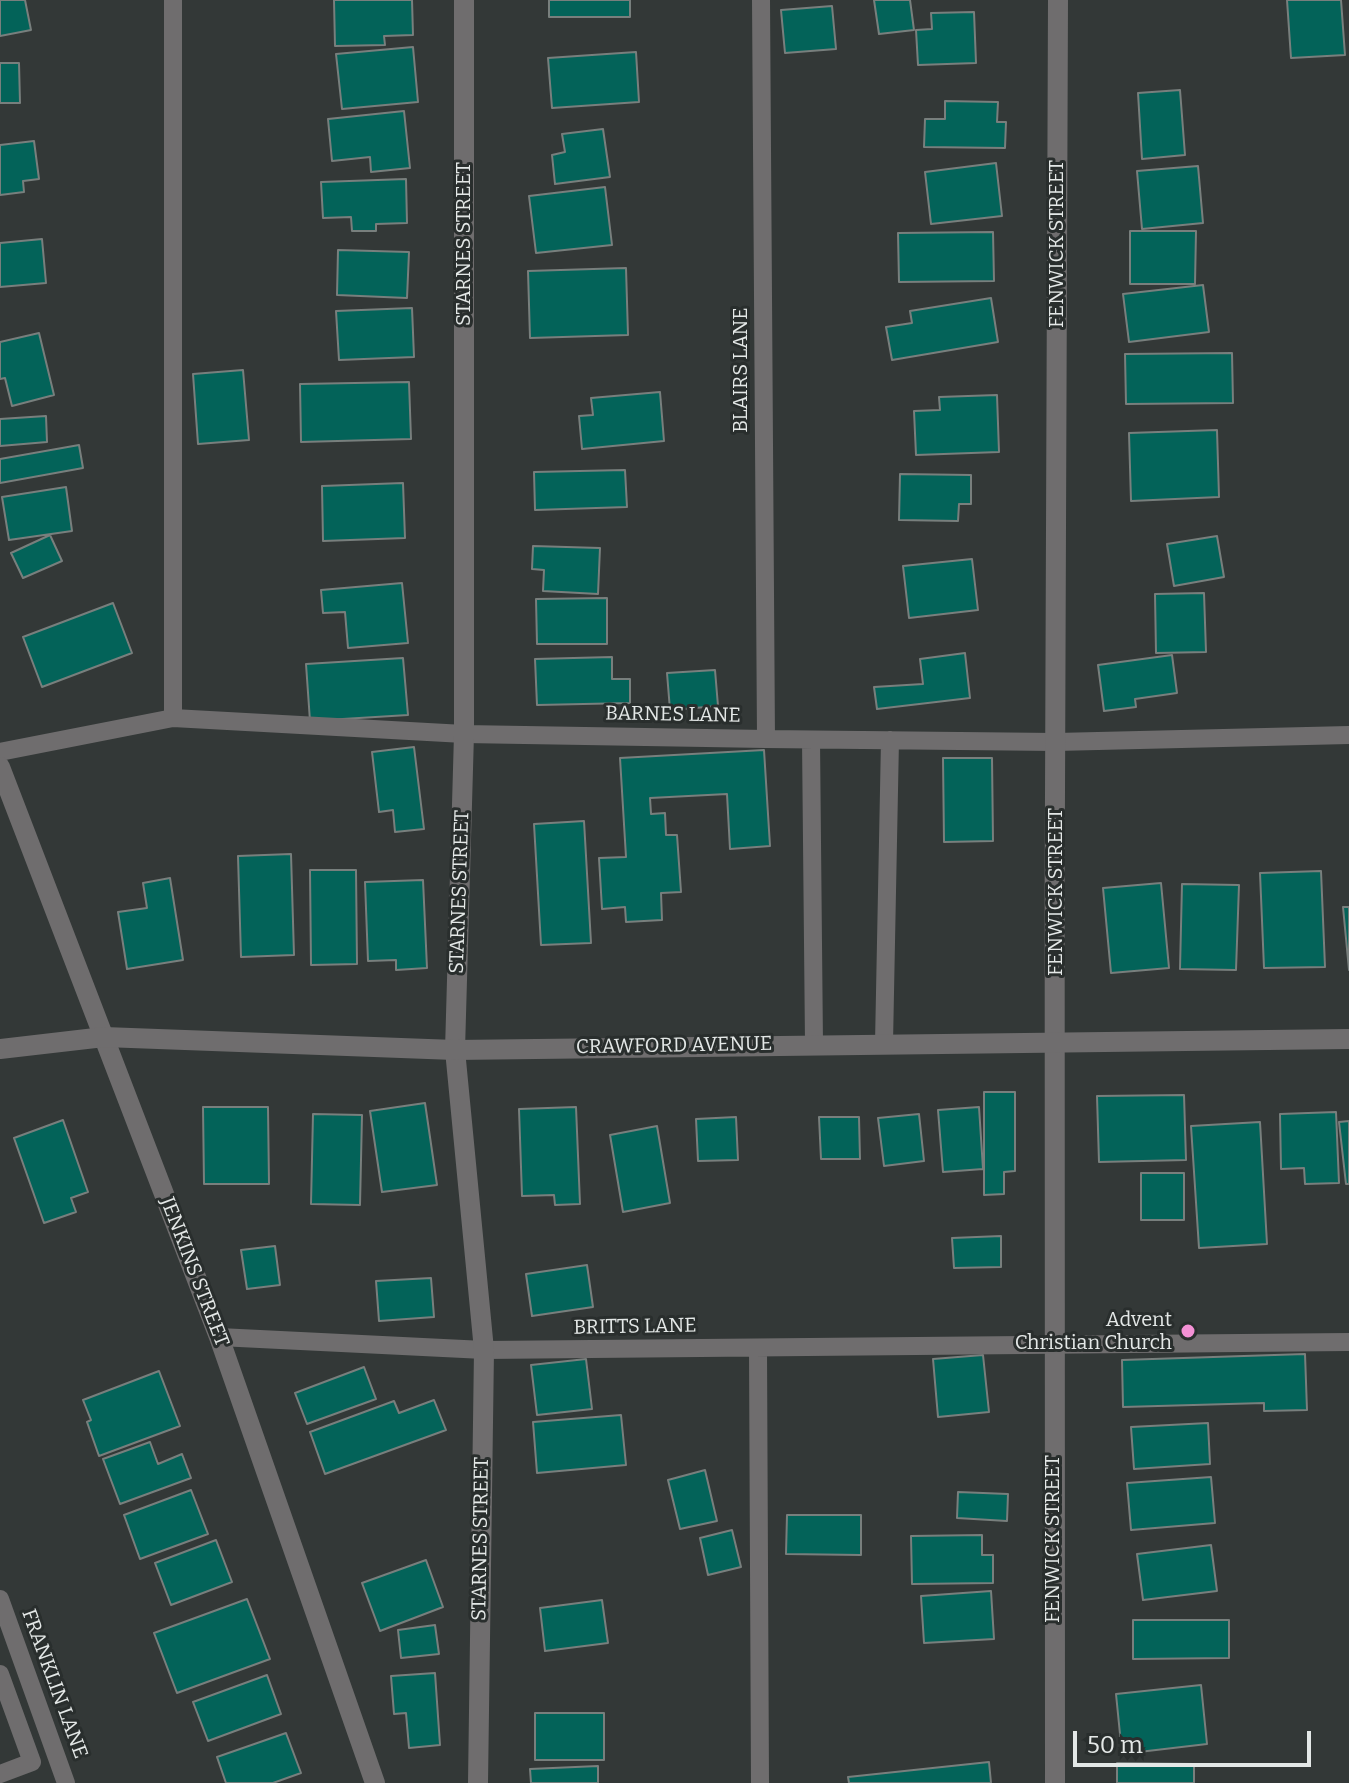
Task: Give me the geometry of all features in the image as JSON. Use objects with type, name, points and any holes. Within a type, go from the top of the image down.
[{"type":"street","name":"STARNES STREET","points":[[464,0],[464,734],[455,1050],[484,1350],[478,1783]]},
{"type":"street","name":"FENWICK STREET","points":[[1055,1783],[1052,1346],[1056,1041],[1058,0]]},
{"type":"street","name":"JENKINS STREET","points":[[0,767],[219,1337],[375,1783]]},
{"type":"street","name":"CRAWFORD AVENUE","points":[[0,1049],[104,1037],[455,1050],[1349,1039]]},
{"type":"lane","points":[[173,0],[173,718]]},
{"type":"lane","name":"BLAIRS LANE","points":[[761,0],[766,739]]},
{"type":"lane","name":"BARNES LANE","points":[[0,752],[173,718],[464,734],[811,740],[1056,742],[1349,735]]},
{"type":"lane","points":[[811,740],[814,1044]]},
{"type":"lane","points":[[884,1043],[890,740]]},
{"type":"lane","name":"BRITTS LANE","points":[[219,1337],[484,1350],[1052,1346]]},
{"type":"lane","points":[[1052,1346],[1349,1342]]},
{"type":"lane","points":[[758,1348],[760,1783]]},
{"type":"lane","name":"FRANKLIN LANE","points":[[0,1599],[66,1783]]},
{"type":"lane","points":[[0,1774],[32,1762],[0,1673],[23,1663]]},
{"type":"building","points":[[0,0],[25,0],[31,30],[0,36]]},
{"type":"building","points":[[334,0],[412,0],[413,35],[384,36],[385,45],[335,46]]},
{"type":"building","points":[[549,0],[630,0],[630,17],[549,17]]},
{"type":"building","points":[[874,0],[910,0],[914,30],[879,34]]},
{"type":"building","points":[[1287,0],[1341,0],[1345,55],[1291,58]]},
{"type":"building","points":[[832,6],[836,49],[785,53],[781,10]]},
{"type":"building","points":[[974,12],[976,63],[918,65],[916,30],[932,29],[931,13]]},
{"type":"building","points":[[413,47],[418,102],[342,109],[336,54]]},
{"type":"building","points":[[636,52],[639,102],[552,108],[548,58]]},
{"type":"building","points":[[0,63],[19,63],[20,103],[0,103]]},
{"type":"building","points":[[1180,90],[1185,155],[1142,159],[1138,93]]},
{"type":"building","points":[[945,101],[998,102],[997,122],[1006,122],[1005,148],[924,147],[925,119],[945,119]]},
{"type":"building","points":[[404,111],[410,168],[371,172],[370,157],[332,161],[328,119]]},
{"type":"building","points":[[603,129],[610,177],[555,184],[552,155],[565,152],[562,134]]},
{"type":"building","points":[[34,141],[39,179],[23,181],[24,192],[0,195],[0,145]]},
{"type":"building","points":[[996,163],[1002,216],[931,224],[925,172]]},
{"type":"building","points":[[1198,166],[1203,223],[1142,229],[1137,171]]},
{"type":"building","points":[[406,179],[407,223],[376,224],[376,231],[352,231],[351,217],[323,218],[321,182]]},
{"type":"building","points":[[605,187],[612,245],[536,253],[529,196]]},
{"type":"building","points":[[1130,231],[1196,231],[1195,284],[1130,284]]},
{"type":"building","points":[[993,232],[994,281],[899,282],[898,233]]},
{"type":"building","points":[[42,239],[46,283],[0,287],[0,243]]},
{"type":"building","points":[[338,250],[409,252],[407,298],[337,295]]},
{"type":"building","points":[[626,268],[628,335],[530,338],[528,271]]},
{"type":"building","points":[[1203,285],[1209,332],[1129,342],[1123,294]]},
{"type":"building","points":[[991,298],[998,342],[892,360],[886,327],[912,323],[910,311]]},
{"type":"building","points":[[412,308],[414,357],[339,360],[336,311]]},
{"type":"building","points":[[39,333],[54,395],[12,406],[5,378],[0,379],[0,342]]},
{"type":"building","points":[[1232,353],[1233,403],[1126,404],[1125,354]]},
{"type":"building","points":[[243,370],[249,440],[198,444],[193,374]]},
{"type":"building","points":[[409,382],[411,439],[301,442],[300,384]]},
{"type":"building","points":[[660,392],[664,441],[582,449],[579,416],[593,415],[591,398]]},
{"type":"building","points":[[997,395],[999,452],[916,455],[914,411],[940,410],[939,397]]},
{"type":"building","points":[[46,416],[47,442],[0,446],[0,419]]},
{"type":"building","points":[[1217,430],[1219,497],[1131,501],[1129,433]]},
{"type":"building","points":[[79,445],[83,468],[0,483],[0,459]]},
{"type":"building","points":[[625,470],[627,507],[535,510],[534,472]]},
{"type":"building","points":[[900,474],[971,475],[971,504],[959,504],[958,521],[899,520]]},
{"type":"building","points":[[403,483],[405,538],[323,541],[322,486]]},
{"type":"building","points":[[66,487],[72,531],[9,540],[2,497]]},
{"type":"building","points":[[50,535],[62,561],[23,578],[11,553]]},
{"type":"building","points":[[1217,536],[1224,577],[1174,586],[1167,544]]},
{"type":"building","points":[[533,546],[600,548],[598,594],[543,591],[544,570],[532,569]]},
{"type":"building","points":[[972,559],[978,610],[909,618],[903,566]]},
{"type":"building","points":[[402,583],[408,643],[348,648],[345,612],[323,613],[321,590]]},
{"type":"building","points":[[1204,593],[1206,652],[1156,653],[1155,594]]},
{"type":"building","points":[[607,598],[607,644],[537,644],[536,599]]},
{"type":"building","points":[[113,603],[132,653],[42,687],[23,637]]},
{"type":"building","points":[[965,653],[970,698],[877,709],[874,687],[923,684],[920,659]]},
{"type":"building","points":[[1172,655],[1177,693],[1135,699],[1136,707],[1104,711],[1098,665]]},
{"type":"building","points":[[612,657],[612,679],[630,679],[630,703],[537,705],[535,659]]},
{"type":"building","points":[[403,658],[408,715],[310,721],[306,664]]},
{"type":"building","points":[[715,670],[718,706],[670,710],[667,673]]},
{"type":"building","points":[[414,747],[424,829],[395,832],[393,810],[379,812],[372,752]]},
{"type":"building","points":[[764,750],[770,846],[730,849],[727,794],[650,798],[651,814],[665,813],[666,835],[677,835],[681,892],[661,893],[662,920],[626,922],[625,907],[602,909],[599,858],[626,857],[620,758]]},
{"type":"building","points":[[943,758],[992,758],[993,841],[944,842]]},
{"type":"building","points":[[584,821],[591,943],[541,945],[534,824]]},
{"type":"building","points":[[291,854],[294,955],[241,957],[238,856]]},
{"type":"building","points":[[310,870],[356,870],[357,964],[311,965]]},
{"type":"building","points":[[1321,871],[1325,967],[1264,968],[1260,873]]},
{"type":"building","points":[[170,878],[183,960],[127,969],[118,912],[147,908],[143,883]]},
{"type":"building","points":[[423,880],[427,968],[396,970],[396,960],[368,961],[365,882]]},
{"type":"building","points":[[1161,883],[1169,968],[1111,973],[1103,888]]},
{"type":"building","points":[[1182,884],[1239,885],[1236,970],[1180,969]]},
{"type":"building","points":[[1343,907],[1349,907],[1349,970]]},
{"type":"building","points":[[984,1092],[1015,1092],[1015,1171],[1004,1172],[1004,1194],[984,1195]]},
{"type":"building","points":[[1184,1095],[1186,1160],[1099,1162],[1097,1096]]},
{"type":"building","points":[[425,1103],[437,1185],[382,1192],[370,1111]]},
{"type":"building","points":[[203,1107],[268,1107],[269,1184],[204,1184]]},
{"type":"building","points":[[576,1107],[580,1204],[555,1205],[554,1195],[522,1196],[519,1109]]},
{"type":"building","points":[[979,1107],[983,1169],[943,1172],[938,1110]]},
{"type":"building","points":[[1336,1112],[1339,1183],[1305,1184],[1304,1168],[1281,1169],[1280,1114]]},
{"type":"building","points":[[313,1114],[362,1115],[360,1205],[311,1204]]},
{"type":"building","points":[[919,1114],[924,1161],[884,1166],[878,1118]]},
{"type":"building","points":[[736,1117],[738,1160],[698,1161],[696,1119]]},
{"type":"building","points":[[819,1117],[859,1117],[860,1159],[821,1159]]},
{"type":"building","points":[[63,1120],[88,1192],[71,1198],[76,1212],[44,1223],[14,1138]]},
{"type":"building","points":[[1349,1121],[1349,1184],[1346,1184],[1339,1122]]},
{"type":"building","points":[[1260,1122],[1267,1244],[1199,1248],[1191,1126]]},
{"type":"building","points":[[657,1126],[670,1203],[623,1212],[610,1135]]},
{"type":"building","points":[[1141,1173],[1184,1173],[1184,1220],[1141,1220]]},
{"type":"building","points":[[1001,1236],[1001,1267],[954,1268],[952,1238]]},
{"type":"building","points":[[275,1246],[280,1285],[247,1289],[241,1250]]},
{"type":"building","points":[[587,1265],[593,1307],[532,1316],[526,1274]]},
{"type":"building","points":[[431,1278],[434,1317],[379,1321],[376,1281]]},
{"type":"building","points":[[1305,1354],[1307,1410],[1264,1411],[1264,1403],[1123,1407],[1122,1360]]},
{"type":"building","points":[[983,1355],[989,1412],[938,1417],[933,1359]]},
{"type":"building","points":[[586,1359],[592,1409],[537,1415],[531,1365]]},
{"type":"building","points":[[364,1367],[376,1399],[307,1424],[295,1393]]},
{"type":"building","points":[[159,1371],[180,1426],[99,1456],[83,1400]]},
{"type":"building","points":[[434,1400],[446,1430],[325,1474],[310,1432],[394,1401],[399,1413]]},
{"type":"building","points":[[621,1415],[626,1465],[537,1473],[533,1422]]},
{"type":"building","points":[[1208,1423],[1210,1464],[1134,1469],[1131,1427]]},
{"type":"building","points":[[150,1442],[158,1464],[182,1454],[191,1478],[120,1504],[103,1459]]},
{"type":"building","points":[[705,1470],[717,1521],[680,1529],[668,1480]]},
{"type":"building","points":[[1211,1477],[1215,1523],[1131,1530],[1127,1483]]},
{"type":"building","points":[[191,1490],[208,1534],[140,1559],[124,1515]]},
{"type":"building","points":[[958,1492],[1008,1494],[1007,1521],[957,1518]]},
{"type":"building","points":[[787,1515],[861,1515],[861,1555],[786,1554]]},
{"type":"building","points":[[732,1530],[741,1567],[708,1575],[700,1538]]},
{"type":"building","points":[[982,1535],[982,1555],[993,1555],[993,1583],[912,1584],[911,1536]]},
{"type":"building","points":[[216,1540],[232,1582],[171,1605],[155,1563]]},
{"type":"building","points":[[1211,1545],[1217,1591],[1143,1600],[1137,1554]]},
{"type":"building","points":[[426,1560],[443,1607],[380,1631],[362,1583]]},
{"type":"building","points":[[991,1591],[994,1639],[924,1643],[921,1596]]},
{"type":"building","points":[[247,1599],[270,1659],[177,1693],[154,1633]]},
{"type":"building","points":[[602,1600],[608,1643],[545,1651],[540,1608]]},
{"type":"building","points":[[1133,1620],[1229,1620],[1229,1658],[1133,1659]]},
{"type":"building","points":[[435,1625],[439,1654],[401,1658],[398,1630]]},
{"type":"building","points":[[435,1673],[440,1745],[409,1748],[406,1713],[394,1714],[391,1676]]},
{"type":"building","points":[[267,1675],[281,1714],[208,1741],[193,1702]]},
{"type":"building","points":[[1201,1685],[1207,1744],[1122,1754],[1116,1694]]},
{"type":"building","points":[[535,1713],[604,1713],[604,1760],[535,1760]]},
{"type":"building","points":[[286,1733],[301,1773],[273,1783],[226,1783],[217,1757]]},
{"type":"building","points":[[989,1762],[991,1783],[849,1783],[848,1777]]},
{"type":"building","points":[[1117,1763],[1194,1764],[1194,1783],[1117,1783]]},
{"type":"building","points":[[598,1766],[598,1783],[531,1783],[530,1769]]},
{"type":"place","name":"Advent Christian Church","points":[[1188,1331]]}]
